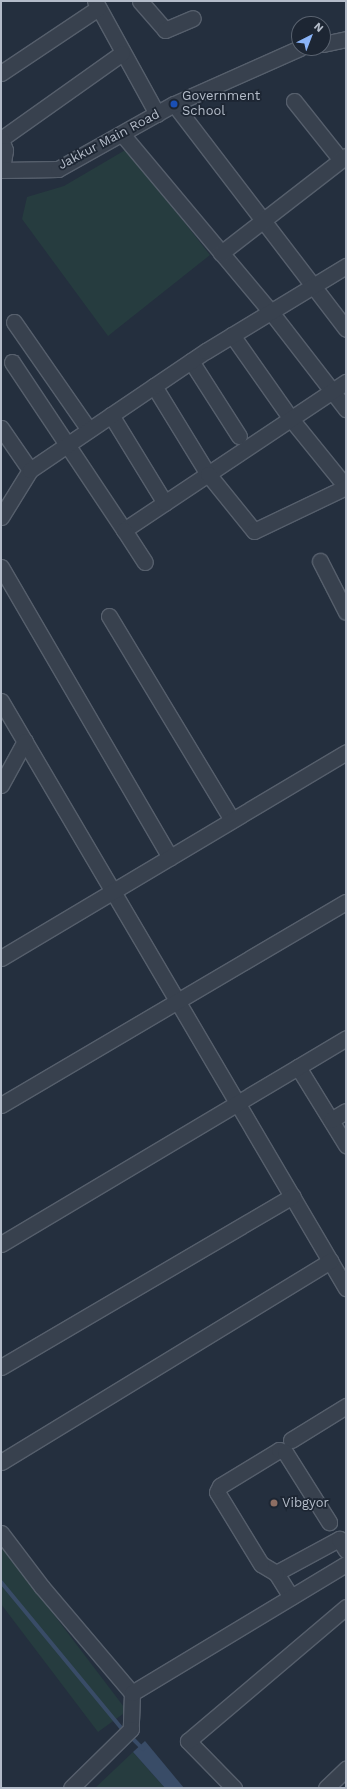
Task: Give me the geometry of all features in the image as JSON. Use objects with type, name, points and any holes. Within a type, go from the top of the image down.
[{"type":"street","points":[[140,1],[164,30],[193,18]]},
{"type":"street","points":[[1,73],[97,4],[122,53],[157,114]]},
{"type":"street","points":[[331,42],[346,39]]},
{"type":"street","name":"Jakkur Main Road","points":[[1,170],[58,170],[174,104],[291,52]]},
{"type":"street","points":[[1,170],[5,150],[1,139],[122,53]]},
{"type":"street","points":[[220,253],[344,158],[294,101]]},
{"type":"street","points":[[174,104],[264,219],[346,329]]},
{"type":"street","points":[[122,134],[220,253],[271,312],[331,392],[346,409]]},
{"type":"street","points":[[1,517],[30,470],[191,361],[346,266]]},
{"type":"street","points":[[14,322],[89,430]]},
{"type":"street","points":[[154,386],[208,474],[254,531],[346,487],[291,419],[232,335]]},
{"type":"street","points":[[191,361],[239,436]]},
{"type":"street","points":[[12,362],[145,562]]},
{"type":"street","points":[[124,530],[346,382]]},
{"type":"street","points":[[111,415],[165,503]]},
{"type":"street","points":[[1,428],[30,470]]},
{"type":"street","points":[[320,561],[346,612]]},
{"type":"street","points":[[1,567],[170,857]]},
{"type":"street","points":[[109,616],[232,820]]},
{"type":"street","points":[[1,701],[346,1288]]},
{"type":"street","points":[[1,785],[25,741]]},
{"type":"street","points":[[1,958],[346,752]]},
{"type":"street","points":[[1,1105],[346,902]]},
{"type":"street","points":[[1,1244],[346,1038]]},
{"type":"street","points":[[298,1067],[346,1145]]},
{"type":"street","points":[[331,1120],[346,1111]]},
{"type":"street","points":[[1,1368],[292,1196]]},
{"type":"street","points":[[1,1462],[330,1261]]},
{"type":"street","points":[[291,1440],[346,1406]]},
{"type":"street","points":[[291,1597],[276,1573],[261,1564],[217,1492],[220,1486],[280,1450],[286,1452],[329,1522]]},
{"type":"street","points":[[1,1533],[46,1593],[132,1693],[131,1729],[71,1788]]},
{"type":"street","points":[[276,1573],[339,1539],[346,1550]]},
{"type":"street","points":[[132,1693],[346,1564]]},
{"type":"street","points":[[234,1788],[188,1741],[346,1607]]},
{"type":"street","points":[[326,1788],[346,1769]]},
{"type":"green space","points":[[127,149],[210,255],[108,336],[22,219],[27,197],[64,186]]},
{"type":"green space","points":[[1,1545],[127,1711],[98,1732],[1,1604]]},
{"type":"green space","points":[[133,1752],[165,1788],[95,1788]]},
{"type":"water","points":[[145,1741],[184,1788],[165,1788],[133,1752]]},
{"type":"waterway","points":[[1,1582],[124,1731]]},
{"type":"waterway","points":[[129,1735],[143,1749]]},
{"type":"place","name":"Government School","points":[[174,104]]},
{"type":"place","name":"Vibgyor","points":[[274,1503]]}]
